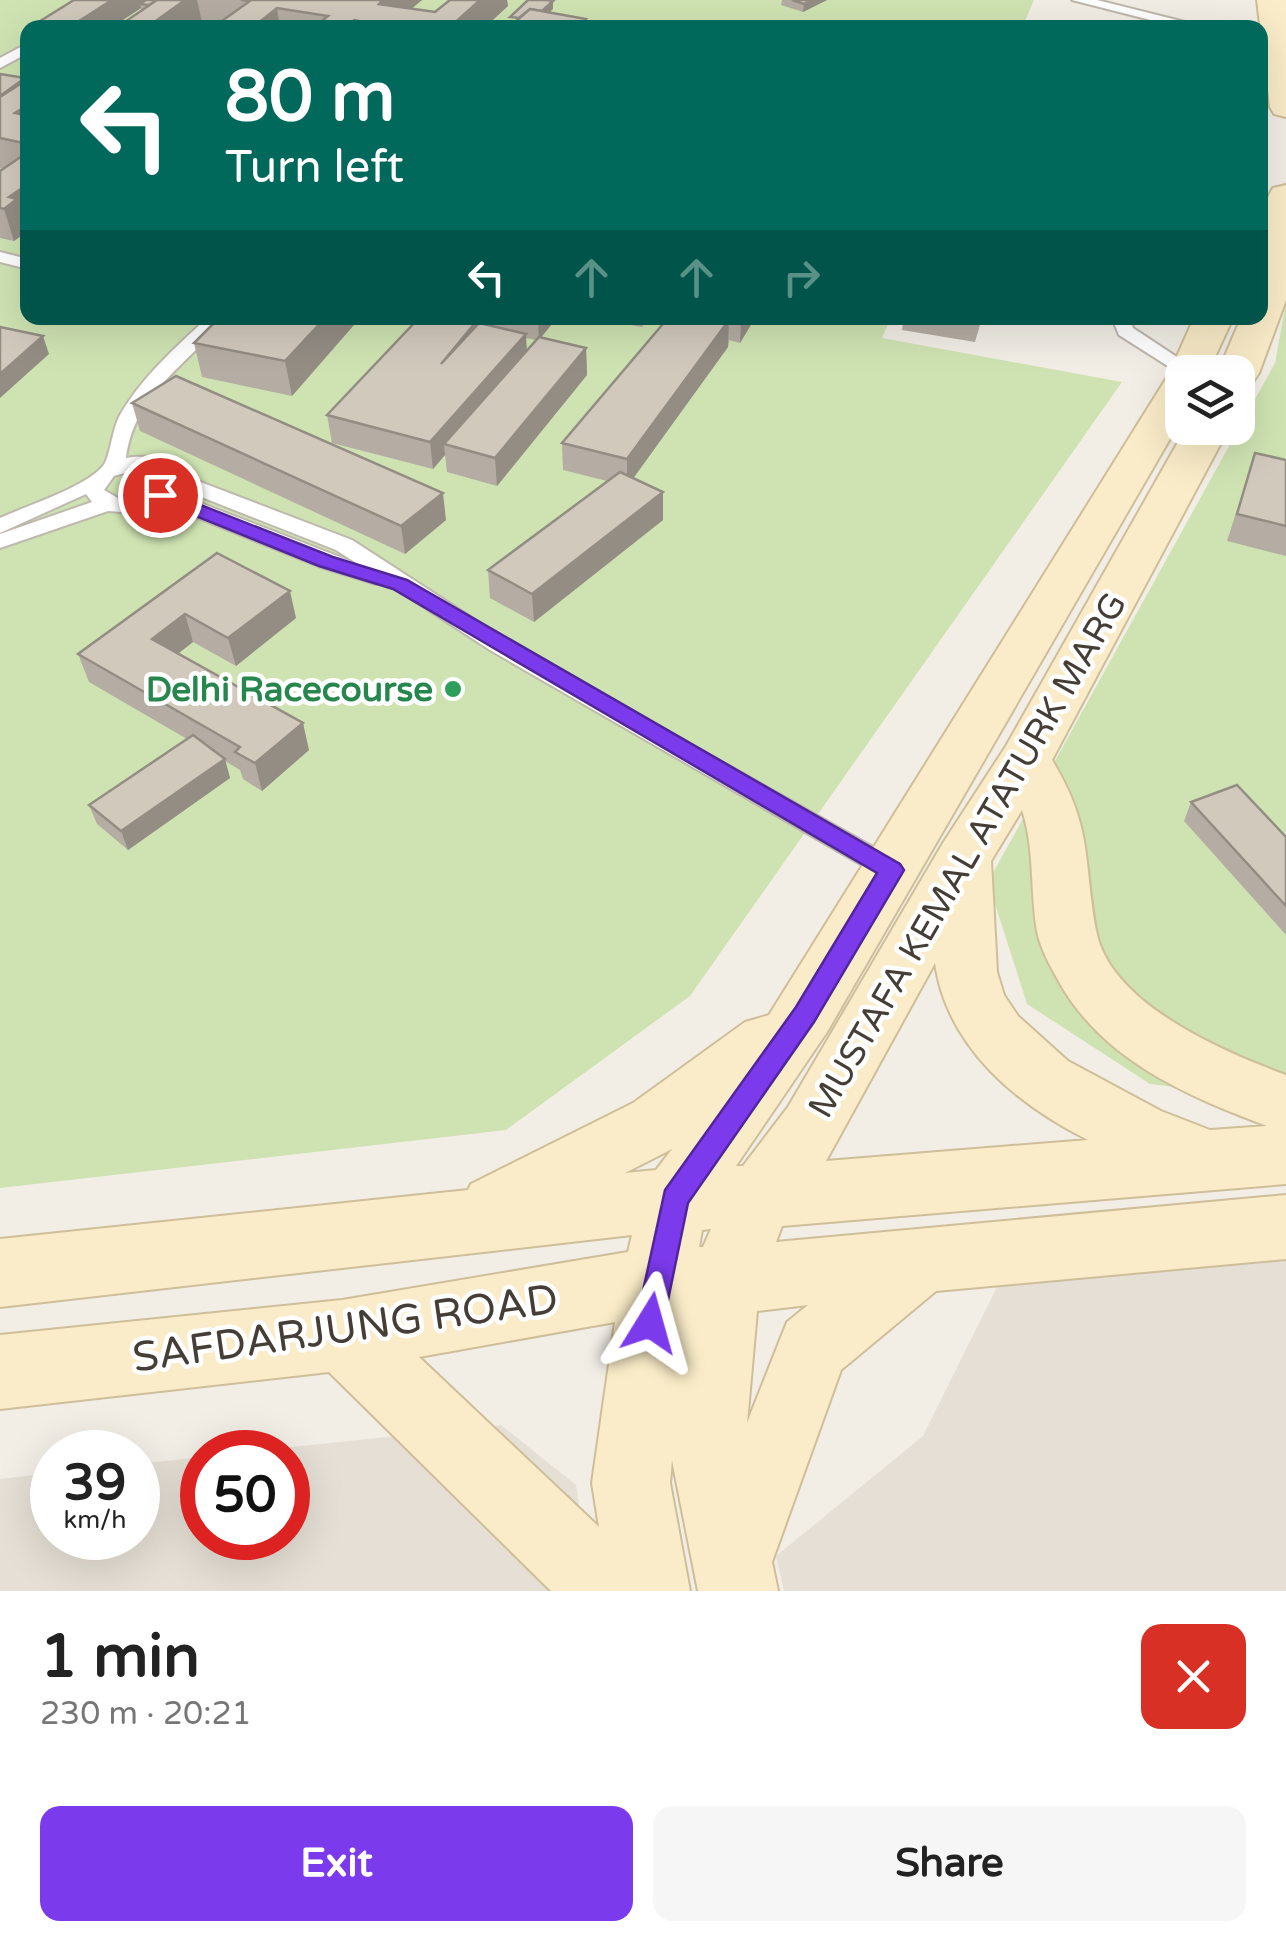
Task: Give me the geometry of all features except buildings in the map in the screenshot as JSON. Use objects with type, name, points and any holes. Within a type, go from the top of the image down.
[{"type":"main road","points":[[1272,0],[1286,107]]},
{"type":"main road","points":[[1268,288],[1286,196]]},
{"type":"main road","points":[[1196,355],[1210,325]]},
{"type":"main road","points":[[1248,355],[1259,325]]},
{"type":"main road","name":"MUSTAFA KEMAL ATATURK MARG","points":[[690,1281],[675,1199],[805,1014],[1165,412]]},
{"type":"main road","name":"MUSTAFA KEMAL ATATURK MARG","points":[[690,1281],[811,1128],[963,859],[1025,760],[1199,445]]},
{"type":"main road","points":[[1025,760],[1047,796],[1059,826],[1066,934],[1090,985],[1142,1036],[1215,1077],[1286,1104]]},
{"type":"main road","points":[[963,859],[963,950],[978,1007],[1012,1054],[1061,1091],[1126,1129],[1212,1161]]},
{"type":"main road","points":[[466,1222],[656,1124],[805,1014]]},
{"type":"main road","points":[[0,1273],[675,1199],[760,1197],[1286,1154]]},
{"type":"main road","name":"SAFDARJUNG ROAD","points":[[0,1372],[342,1335],[690,1281],[1286,1227]]},
{"type":"main road","points":[[735,1576],[813,1348],[921,1259]]},
{"type":"main road","points":[[690,1281],[707,1444],[735,1576]]},
{"type":"main road","points":[[650,1591],[630,1482],[690,1281]]},
{"type":"main road","points":[[342,1335],[476,1460],[607,1591]]},
{"type":"lane","points":[[1078,0],[1167,20]]},
{"type":"lane","points":[[115,467],[116,442],[127,415],[152,383],[209,325]]},
{"type":"lane","points":[[1123,325],[1125,331],[1165,357]]},
{"type":"lane","points":[[0,526],[96,482],[115,467],[144,462],[166,470],[165,486]]},
{"type":"lane","points":[[96,482],[94,491],[107,504]]},
{"type":"lane","points":[[165,486],[326,561],[400,585],[892,870]]},
{"type":"lane","points":[[0,540],[107,504],[134,506],[165,486]]},
{"type":"shaded area","points":[[1286,1257],[1286,1591],[784,1591],[776,1556],[923,1436],[997,1287]]},
{"type":"shaded area","points":[[501,1425],[576,1485],[592,1591],[0,1591],[0,1479],[30,1476],[30,1560],[160,1560],[160,1462],[180,1459],[180,1560],[310,1560],[310,1445]]},
{"type":"green space","name":"Delhi Racecourse","points":[[0,0],[1034,0],[1025,20],[20,20],[20,325],[888,325],[882,338],[1122,382],[690,996],[506,1130],[0,1188]]},
{"type":"green space","points":[[1286,303],[1286,1100],[1150,1084],[1027,1004],[988,882],[1230,445],[1255,445],[1255,399],[1275,363]]},
{"type":"place","name":"Delhi Racecourse","points":[[453,689]]},
{"type":"route","points":[[160,495],[326,561],[400,585],[892,870],[805,1014],[675,1199],[650,1323]]}]
